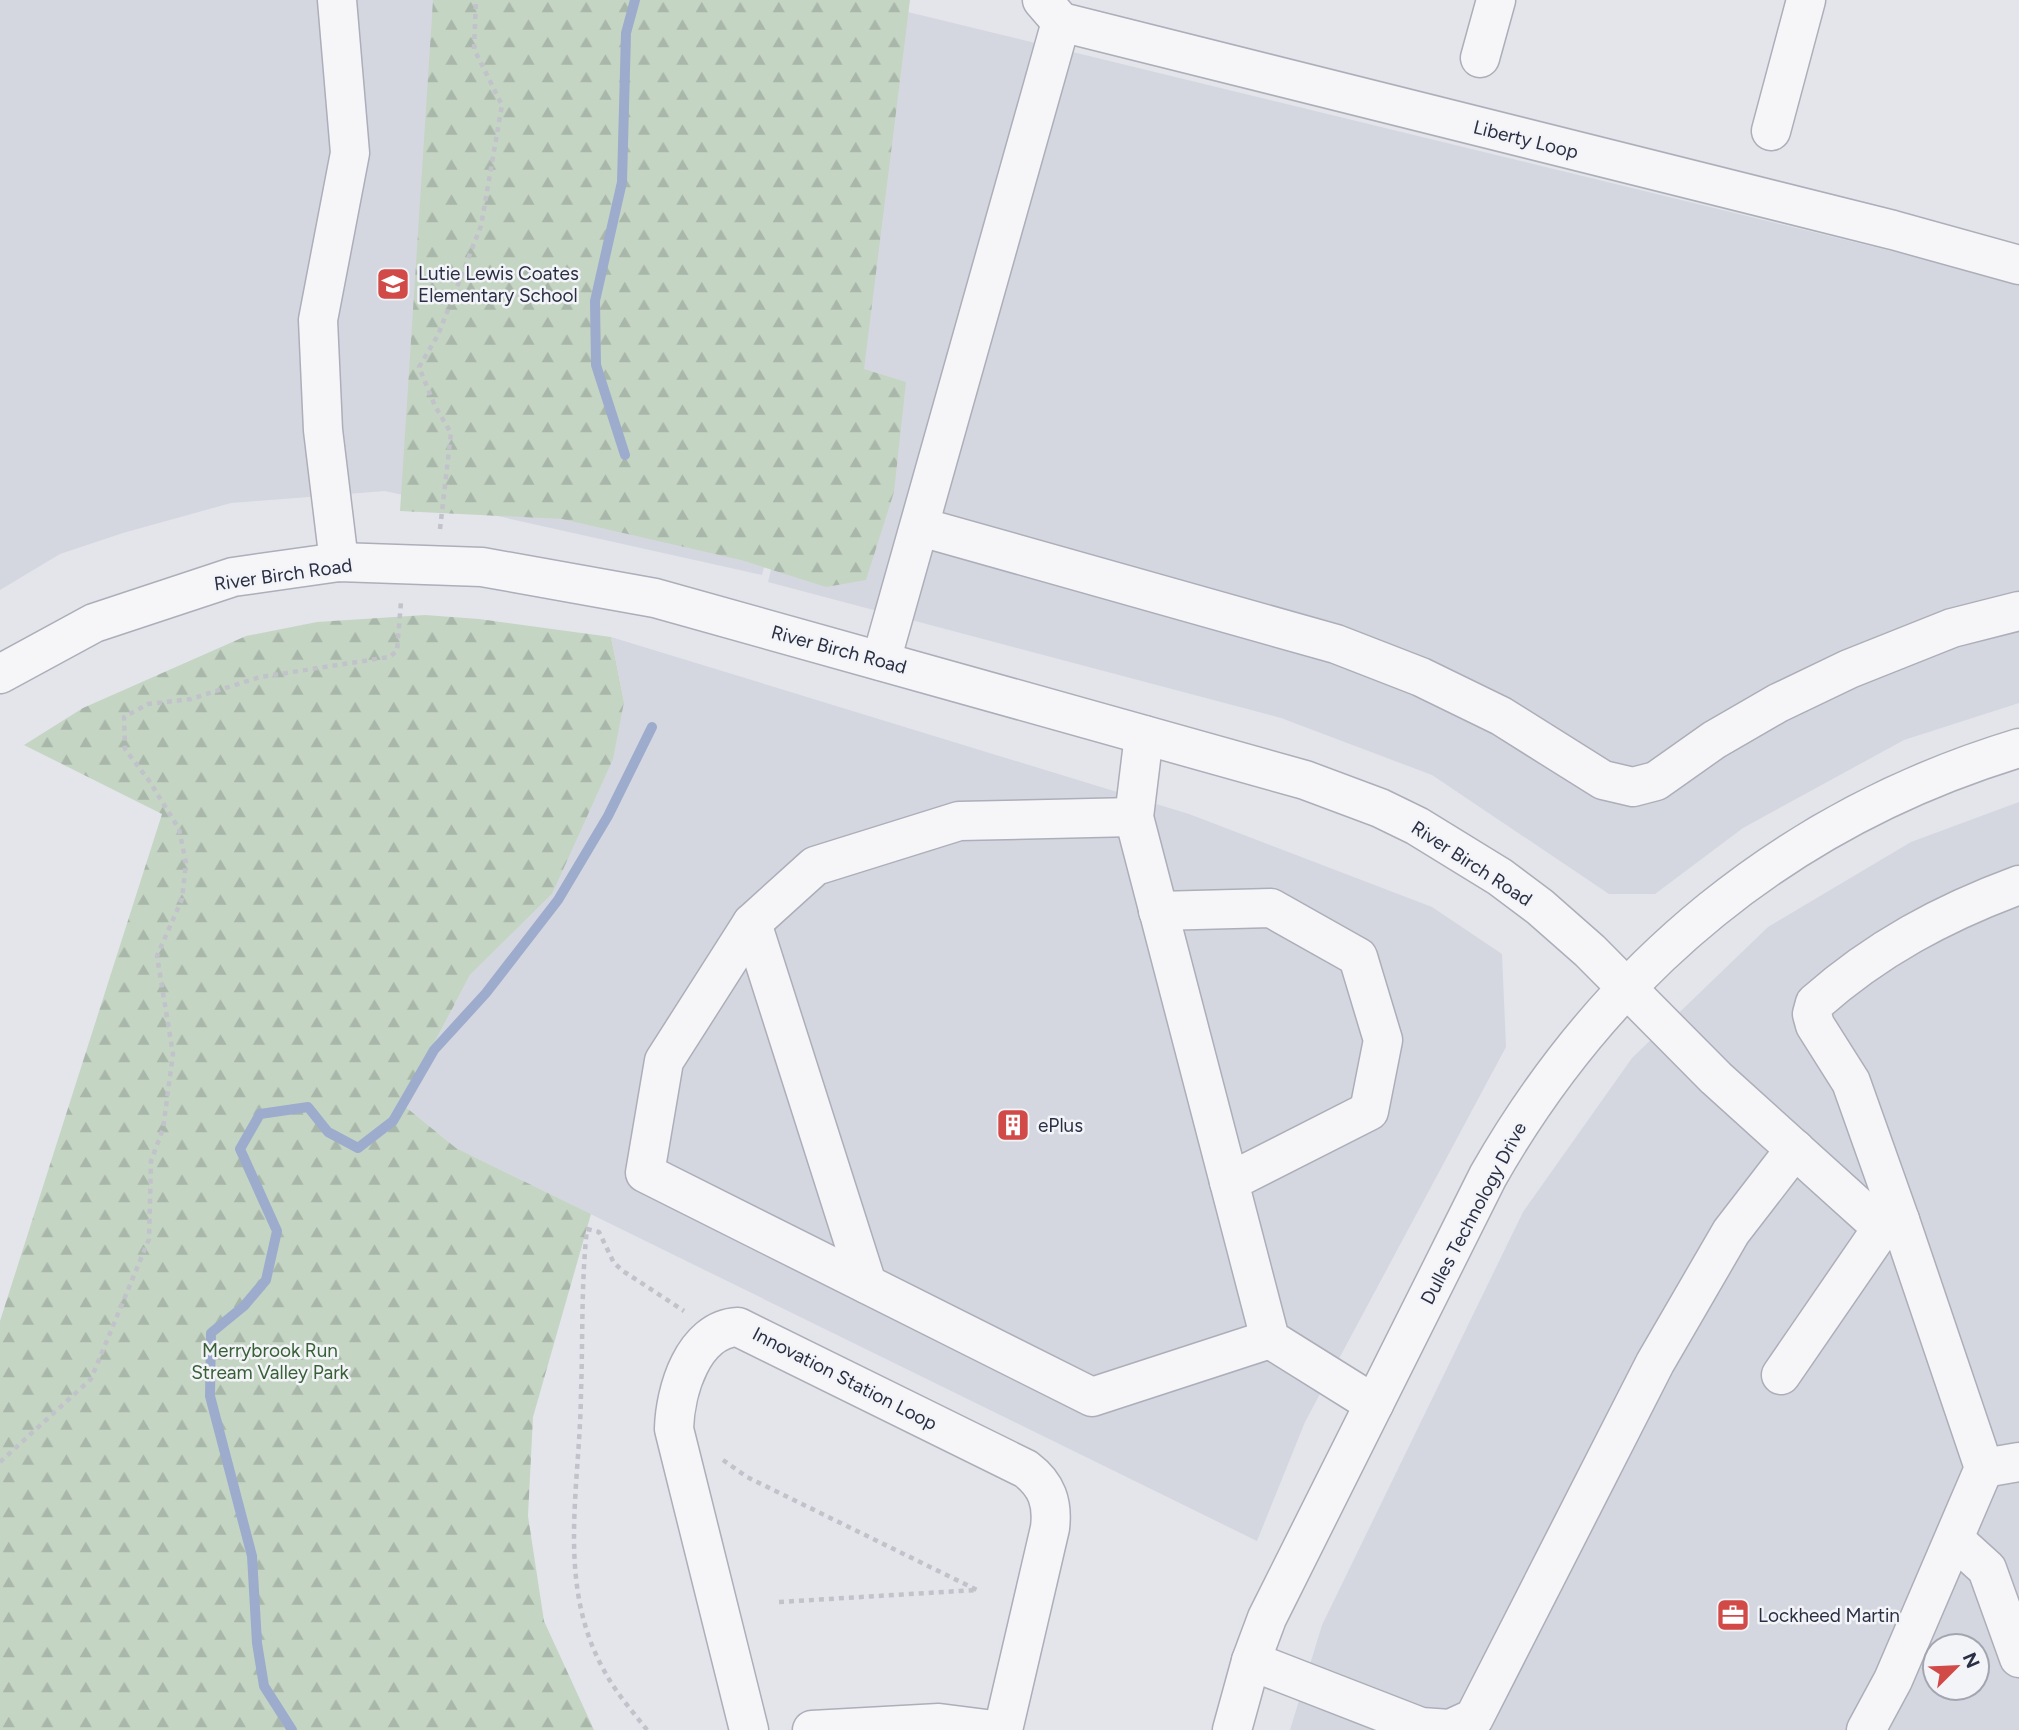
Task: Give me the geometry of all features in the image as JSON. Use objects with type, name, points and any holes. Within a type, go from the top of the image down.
[{"type":"street","points":[[337,0],[350,153],[318,320],[323,430],[339,562]]},
{"type":"street","points":[[1480,58],[1496,0]]},
{"type":"street","points":[[1770,131],[1806,0]]},
{"type":"street","points":[[881,661],[921,527],[1052,11]]},
{"type":"street","name":"Liberty Loop","points":[[1052,11],[2019,265]]},
{"type":"street","points":[[921,527],[1336,644],[1421,677],[1501,716],[1603,779],[1633,787],[1656,781],[1746,721],[1849,669],[1952,628],[2019,611]]},
{"type":"street","name":"River Birch Road","points":[[0,674],[94,623],[186,590],[233,577],[339,562],[495,569],[655,598],[1315,783],[1417,826],[1490,871],[1540,907],[1626,987],[1716,1077],[1795,1149],[1891,1224]]},
{"type":"street","points":[[1144,735],[1134,817],[1270,1339],[1374,1404]]},
{"type":"street","name":"Dulles Technology Drive","points":[[1232,1730],[1251,1661],[1290,1570],[1510,1138],[1569,1052],[1626,987],[1705,915],[1801,844],[1930,779],[2019,748]]},
{"type":"street","points":[[1134,817],[959,821],[815,866],[752,923],[664,1062],[645,1173],[1092,1397],[1270,1339]]},
{"type":"street","points":[[1866,1730],[1893,1680],[1955,1540],[2002,1465],[1891,1224],[1851,1082],[1815,1025],[1812,1014],[1815,1003],[1871,958],[1923,926],[1978,900],[2019,885]]},
{"type":"street","points":[[1158,911],[1271,908],[1358,957],[1383,1040],[1369,1111],[1229,1182]]},
{"type":"street","points":[[752,923],[867,1284]]},
{"type":"street","points":[[1251,1661],[1421,1727],[1450,1729],[1474,1718],[1655,1363],[1731,1232],[1795,1149]]},
{"type":"street","points":[[1781,1375],[1891,1224]]},
{"type":"street","name":"Innovation Station Loop","points":[[749,1730],[674,1429],[675,1411],[685,1377],[709,1336],[729,1327],[748,1329],[1027,1469],[1044,1486],[1050,1499],[1050,1528],[1003,1730]]},
{"type":"street","points":[[1955,1540],[1987,1569],[2019,1658]]},
{"type":"street","points":[[812,1730],[939,1723],[994,1730]]},
{"type":"path","points":[[0,1462],[91,1378],[100,1363],[149,1239],[150,1161],[163,1129],[173,1054],[157,956],[182,899],[186,863],[179,829],[125,748],[124,717],[148,704],[191,699],[260,677],[389,657],[397,651],[442,499],[451,433],[435,406],[419,367],[438,335],[481,226],[502,105],[474,49],[476,0]]},
{"type":"path","points":[[647,1730],[607,1675],[593,1647],[576,1591],[572,1554],[582,1395],[581,1279],[587,1229],[599,1233],[605,1240],[614,1263],[683,1308],[687,1318]]},
{"type":"path","points":[[713,1454],[747,1477],[977,1590],[779,1602]]},
{"type":"shaded area","name":"Lutie Lewis Coates Elementary School","points":[[0,0],[834,0],[781,502],[762,575],[385,491],[231,503],[123,533],[60,554],[0,590]]},
{"type":"shaded area","points":[[908,12],[2019,282],[2019,703],[1904,740],[1743,828],[1655,894],[1609,894],[1432,775],[1281,718],[768,582]]},
{"type":"shaded area","points":[[611,637],[1189,814],[1432,907],[1502,954],[1506,1047],[1305,1422],[1257,1541],[456,1148],[402,1104],[470,975],[552,894],[624,702]]},
{"type":"shaded area","points":[[2019,802],[2019,1730],[1290,1730],[1322,1625],[1523,1212],[1632,1058],[1768,927],[1911,842]]},
{"type":"green space","points":[[433,0],[910,0],[864,369],[906,382],[894,492],[866,580],[826,587],[741,560],[562,519],[400,511]]},
{"type":"green space","name":"Merrybrook Run Stream Valley Park","points":[[425,615],[479,619],[611,637],[624,702],[613,759],[552,894],[470,975],[402,1104],[456,1148],[591,1214],[533,1417],[528,1516],[544,1621],[594,1730],[0,1730],[0,1321],[162,814],[24,745],[83,708],[246,636],[317,622]]},
{"type":"waterway","points":[[625,455],[596,365],[595,301],[622,182],[626,33],[635,0]]},
{"type":"waterway","points":[[292,1730],[264,1686],[257,1643],[252,1556],[210,1396],[211,1333],[244,1306],[266,1280],[277,1231],[240,1149],[260,1114],[308,1107],[328,1132],[358,1148],[393,1121],[434,1050],[486,993],[558,900],[608,816],[652,727]]},
{"type":"place","name":"Lutie Lewis Coates Elementary School","points":[[393,284]]},
{"type":"place","name":"ePlus","points":[[1013,1125]]},
{"type":"place","name":"Lockheed Martin","points":[[1733,1615]]}]
